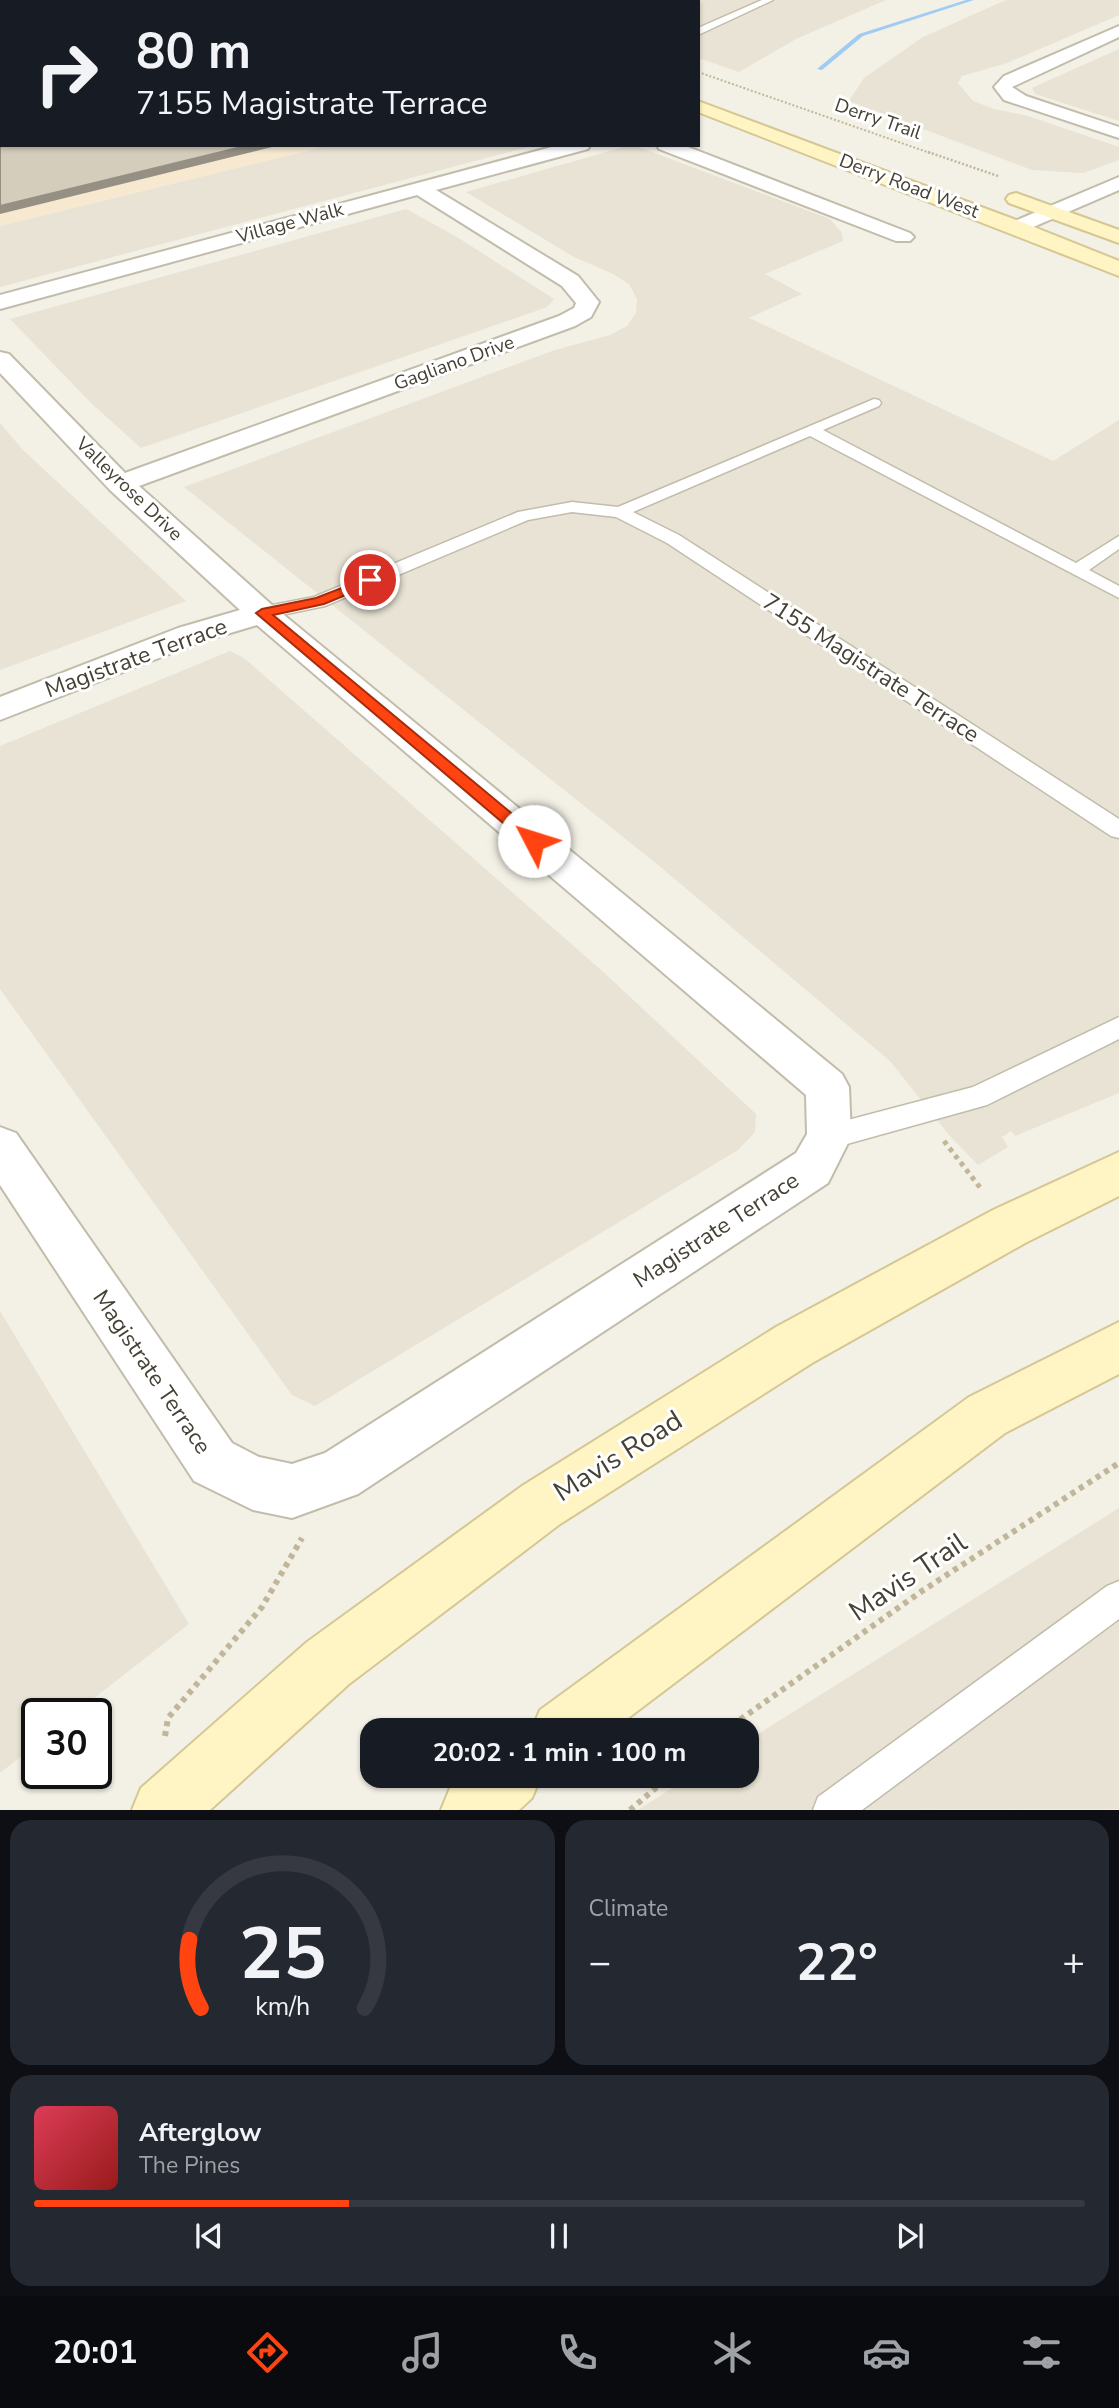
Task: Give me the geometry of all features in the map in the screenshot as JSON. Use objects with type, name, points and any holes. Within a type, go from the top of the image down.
[{"type":"main road","name":"Derry Road West","points":[[700,107],[1017,227],[1119,269]]},
{"type":"main road","name":"Derry Road West","points":[[1004,187],[1051,212],[1119,237]]},
{"type":"main road","name":"Mavis Road","points":[[163,1810],[328,1663],[541,1505],[794,1345],[1010,1226],[1119,1172]]},
{"type":"main road","points":[[579,1718],[987,1415],[1119,1347]]},
{"type":"main road","points":[[472,1810],[497,1788]]},
{"type":"street","points":[[1119,31],[1010,80],[1003,87],[1010,96],[1020,100],[1119,132]]},
{"type":"street","name":"Village Walk","points":[[0,302],[573,147]]},
{"type":"street","points":[[671,147],[903,237]]},
{"type":"street","points":[[1017,227],[1119,183]]},
{"type":"street","name":"Gagliano Drive","points":[[120,484],[583,313],[588,302],[570,281],[419,188]]},
{"type":"street","name":"Valleyrose Drive","points":[[0,359],[120,484],[262,613]]},
{"type":"street","points":[[262,613],[827,1087],[830,1137]]},
{"type":"street","name":"Magistrate Terrace","points":[[0,709],[189,635],[262,613]]},
{"type":"street","name":"Magistrate Terrace","points":[[0,1147],[214,1462],[253,1483],[292,1491],[339,1475],[812,1168],[830,1137]]},
{"type":"lane","points":[[700,31],[769,0]]},
{"type":"lane","name":"7155 Magistrate Terrace","points":[[620,512],[874,403]]},
{"type":"lane","points":[[811,430],[1119,593]]},
{"type":"lane","name":"7155 Magistrate Terrace","points":[[262,613],[319,602],[524,516],[572,508],[620,512],[673,539],[1119,830]]},
{"type":"lane","points":[[1077,571],[1119,541]]},
{"type":"lane","points":[[830,1137],[978,1097],[1119,1027]]},
{"type":"lane","points":[[831,1810],[1119,1598]]},
{"type":"path","name":"Derry Trail","points":[[700,73],[1004,187]]},
{"type":"path","points":[[942,1139],[1010,1226]]},
{"type":"path","name":"Mavis Trail","points":[[742,1718],[922,1591],[1119,1463]]},
{"type":"path","points":[[164,1744],[168,1717],[262,1607],[339,1475]]},
{"type":"path","points":[[630,1810],[656,1788]]},
{"type":"shaded area","points":[[700,0],[886,0],[796,39],[739,72],[700,59]]},
{"type":"shaded area","points":[[1006,0],[1119,0],[1119,15],[1007,63],[962,76],[958,83],[973,101],[994,109],[1028,116],[1119,147],[1119,160],[1083,173],[1032,170],[849,101],[864,78],[923,37]]},
{"type":"shaded area","points":[[1119,49],[1119,121],[1035,94],[1032,88]]},
{"type":"shaded area","points":[[1,147],[323,147],[0,226]]},
{"type":"shaded area","points":[[323,147],[527,147],[0,287],[0,226]]},
{"type":"shaded area","points":[[624,147],[639,147],[830,219],[842,233],[843,241],[765,274],[802,294],[749,318],[1053,461],[1119,420],[1119,1093],[1015,1136],[1011,1131],[1002,1137],[1008,1147],[978,1165],[949,1135],[890,1061],[657,864],[184,487],[555,350],[610,335],[627,326],[636,313],[637,299],[629,284],[574,257],[466,192]]},
{"type":"shaded area","points":[[406,209],[457,237],[554,299],[547,307],[141,448],[91,403],[10,319]]},
{"type":"shaded area","points":[[0,423],[24,451],[186,601],[0,670]]},
{"type":"shaded area","points":[[230,651],[244,658],[600,969],[756,1114],[755,1132],[738,1150],[315,1406],[292,1395],[0,989],[0,746]]},
{"type":"shaded area","points":[[0,1311],[189,1624],[94,1698],[21,1698],[21,1757],[0,1773]]},
{"type":"shaded area","points":[[1119,1508],[1119,1809],[638,1810],[672,1788],[759,1788],[759,1733]]},
{"type":"building","points":[[0,147],[242,147],[0,206]]},
{"type":"waterway","points":[[820,69],[861,35],[971,0]]},
{"type":"route","points":[[370,580],[319,602],[262,613],[534,841]]}]
